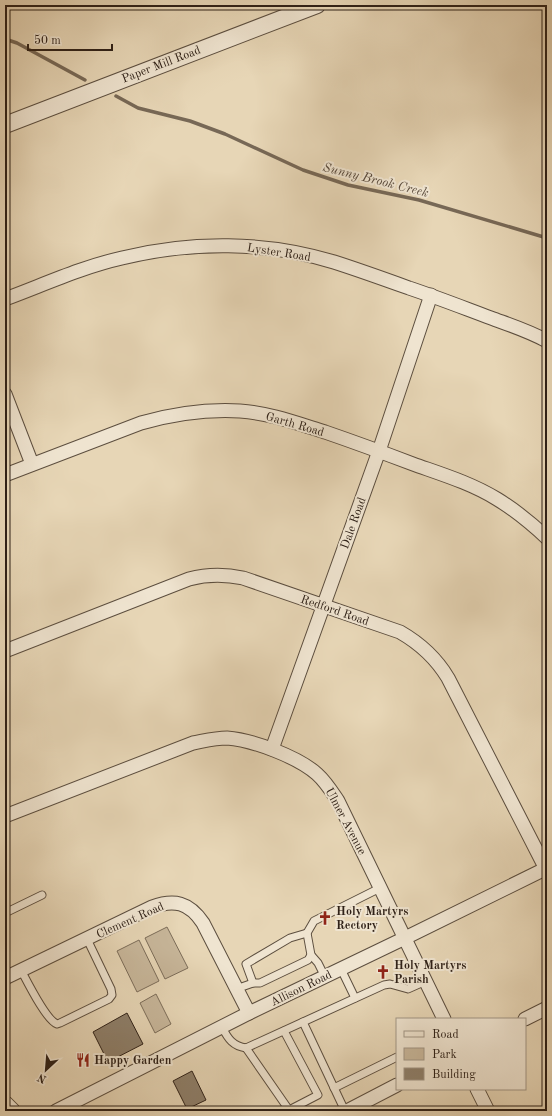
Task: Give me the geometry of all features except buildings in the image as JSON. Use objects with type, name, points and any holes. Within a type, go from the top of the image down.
[{"type":"street","name":"Paper Mill Road","points":[[5,125],[317,5]]},
{"type":"street","name":"Lyster Road","points":[[5,299],[92,267],[120,258],[152,251],[215,245],[268,249],[311,256],[333,262],[431,295],[547,341]]},
{"type":"street","name":"Dale Road","points":[[272,749],[379,451],[431,295]]},
{"type":"street","points":[[5,394],[32,464]]},
{"type":"street","name":"Garth Road","points":[[5,475],[141,423],[171,416],[218,411],[239,411],[280,417],[379,451],[476,488],[515,510],[547,538]]},
{"type":"street","name":"Redford Road","points":[[5,651],[161,590],[204,575],[216,574],[243,578],[400,632],[413,639],[433,656],[441,666],[456,692],[546,868]]},
{"type":"street","name":"Ulmer Avenue","points":[[5,816],[193,743],[226,738],[244,741],[272,749],[298,761],[318,775],[338,801],[444,1018]]},
{"type":"street","name":"Allison Road","points":[[56,1111],[249,1013],[546,868]]},
{"type":"street","name":"Clement Road","points":[[5,978],[152,907],[173,902],[192,911],[200,919],[249,1013]]},
{"type":"street","points":[[526,1018],[547,1008]]},
{"type":"street","points":[[346,1111],[396,1086]]},
{"type":"street","points":[[478,1090],[488,1111]]},
{"type":"street","points":[[5,1104],[12,1111]]},
{"type":"lane","points":[[253,983],[246,964],[290,938],[306,933],[314,921],[380,888]]},
{"type":"lane","points":[[5,913],[42,895]]},
{"type":"lane","points":[[306,933],[310,958],[318,963],[325,977]]},
{"type":"lane","points":[[21,970],[35,997],[52,1021],[54,1023],[60,1023],[109,999],[112,995],[111,989],[86,939]]},
{"type":"lane","points":[[236,989],[253,983],[260,983],[310,958]]},
{"type":"lane","points":[[341,969],[355,998]]},
{"type":"lane","points":[[222,1027],[228,1039],[237,1046],[246,1048],[384,985],[390,984],[408,989],[426,981]]},
{"type":"lane","points":[[303,1022],[346,1111]]},
{"type":"lane","points":[[246,1048],[289,1110],[318,1095],[284,1031]]},
{"type":"lane","points":[[334,1088],[396,1057]]},
{"type":"green space","points":[[167,927],[188,968],[165,979],[145,938]]},
{"type":"green space","points":[[139,940],[159,981],[137,992],[117,951]]},
{"type":"green space","points":[[156,994],[171,1024],[155,1033],[140,1003]]},
{"type":"waterway","name":"Sunny Brook Creek","points":[[5,39],[17,43],[85,80]]},
{"type":"waterway","name":"Sunny Brook Creek","points":[[116,96],[138,108],[190,121],[225,134],[303,170],[348,185],[419,200],[547,238]]},
{"type":"place","name":"Holy Martyrs Rectory","points":[[325,918]]},
{"type":"place","name":"Holy Martyrs Parish","points":[[383,972]]},
{"type":"place","name":"Happy Garden","points":[[83,1060]]}]
